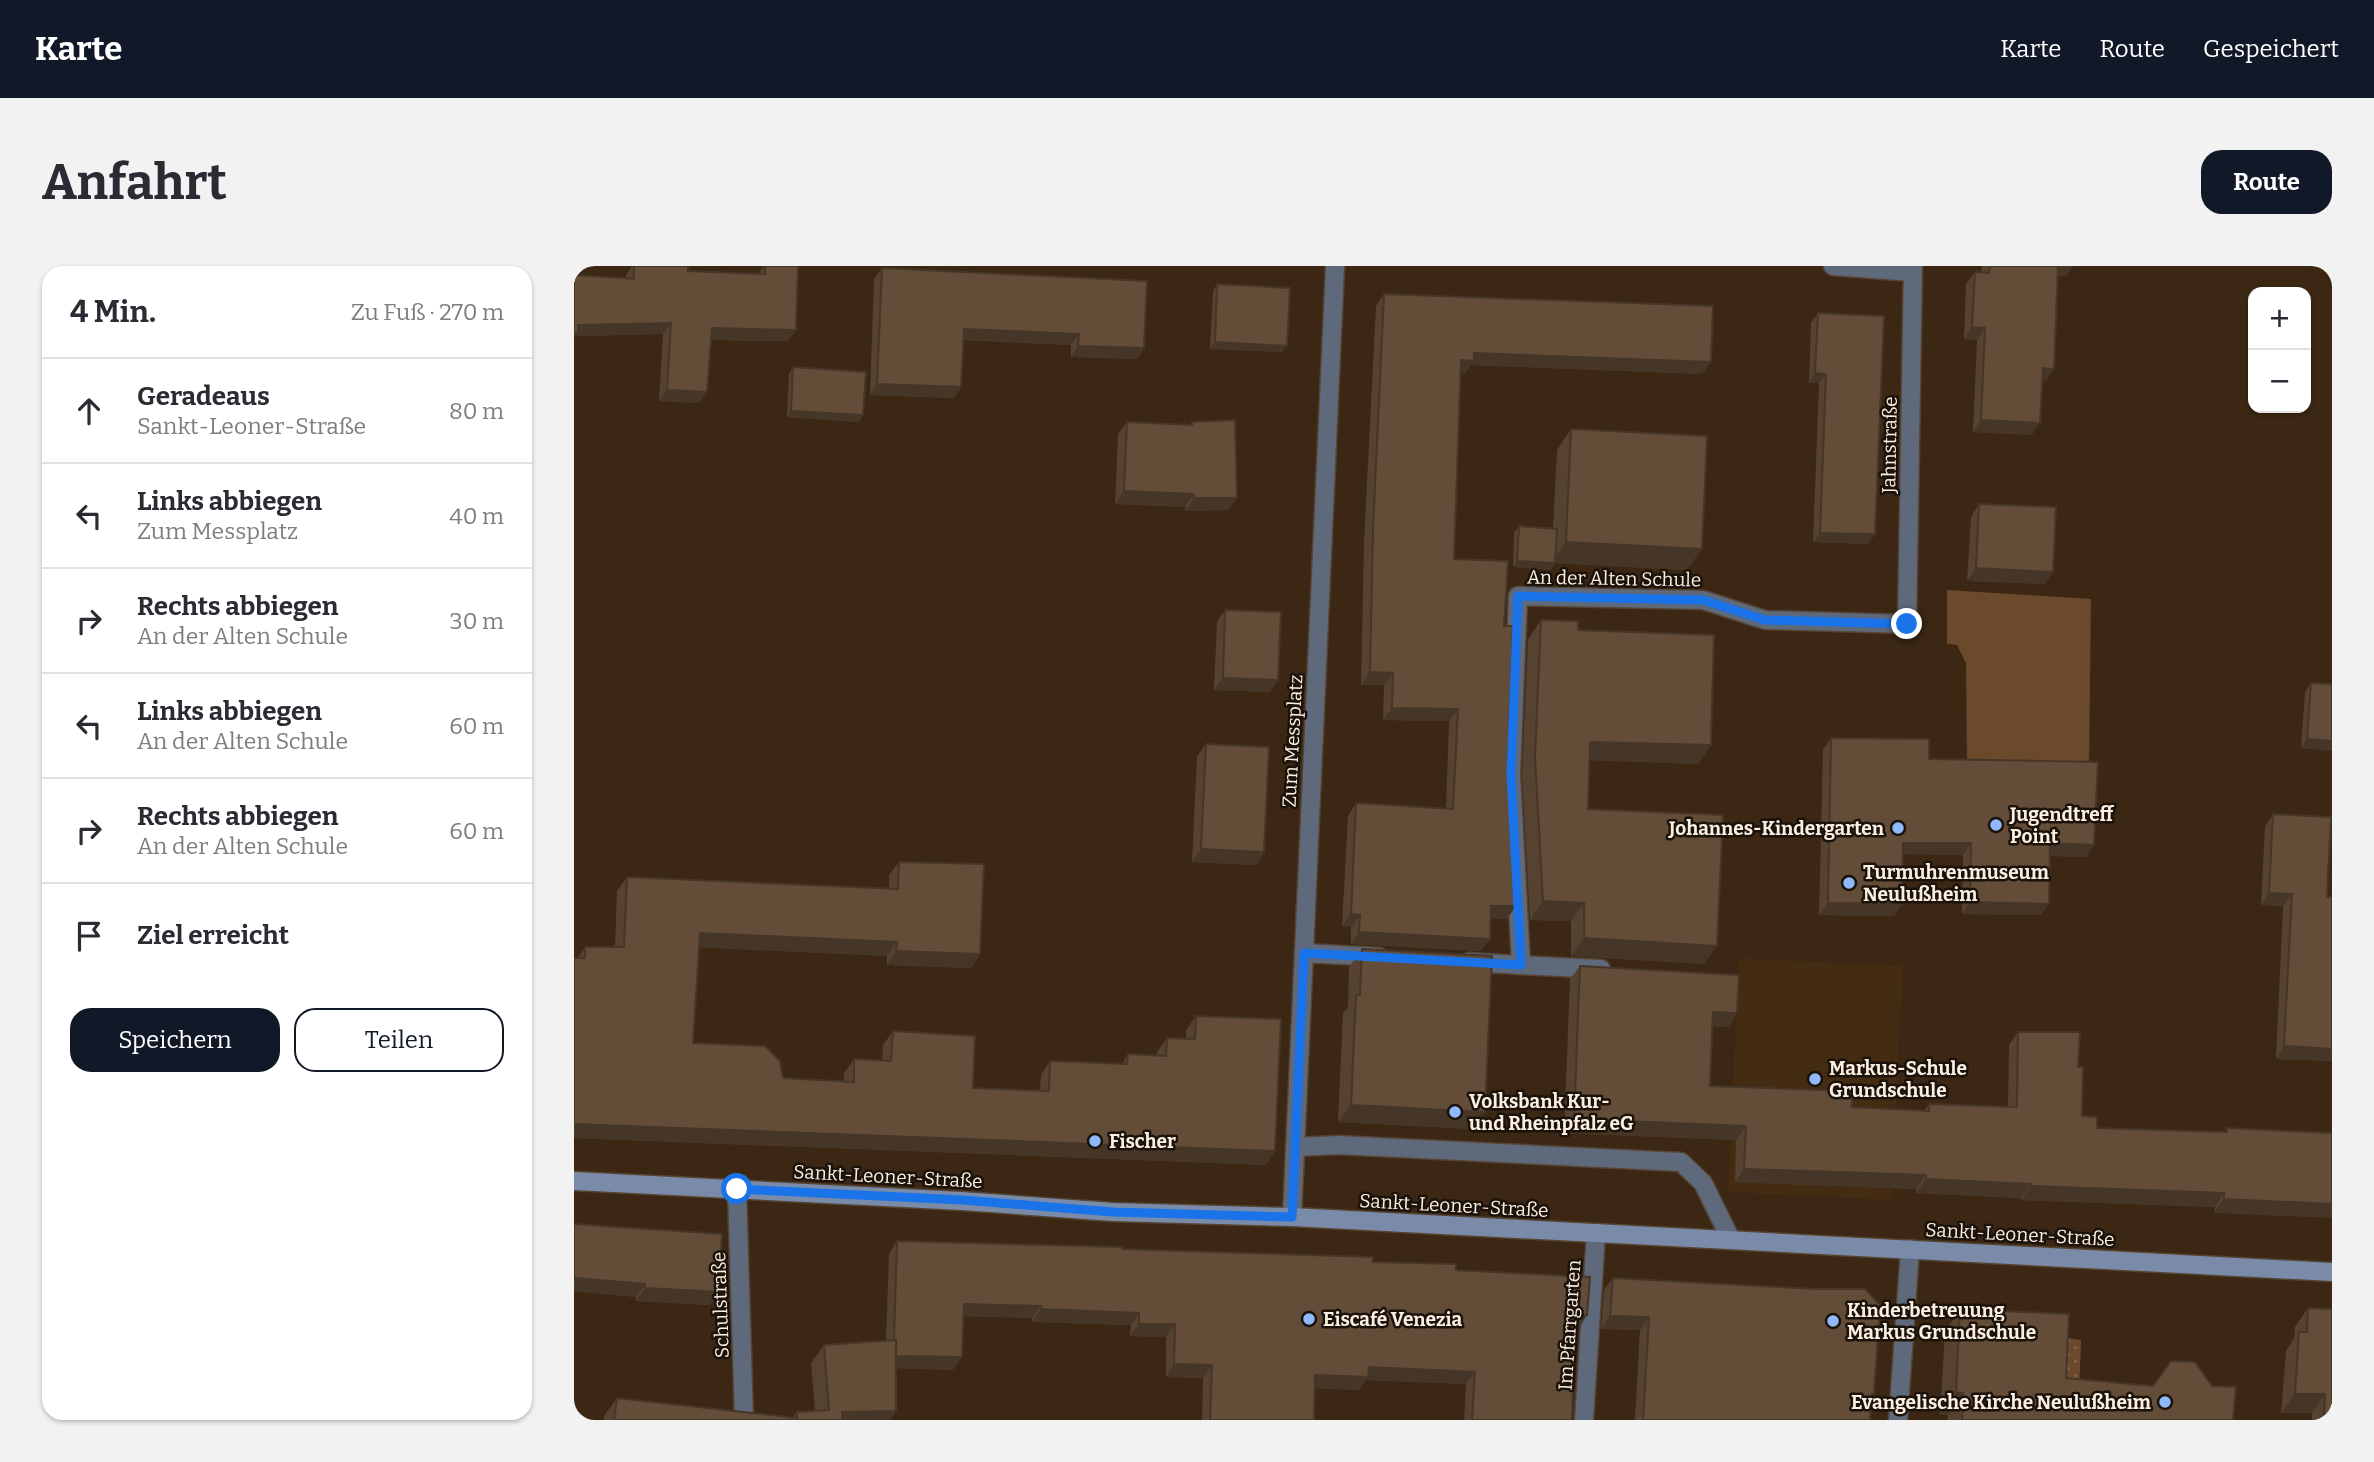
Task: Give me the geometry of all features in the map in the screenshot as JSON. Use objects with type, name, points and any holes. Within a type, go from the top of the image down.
[{"type":"street","name":"Zum Messplatz","points":[[1292,1217],[1335,266]]},
{"type":"street","points":[[1833,266],[1913,269]]},
{"type":"street","name":"Jahnstraße","points":[[1907,624],[1913,269]]},
{"type":"street","name":"An der Alten Schule","points":[[1521,965],[1511,774],[1518,596],[1703,600],[1765,620],[1907,624]]},
{"type":"street","points":[[1304,953],[1399,958]]},
{"type":"street","points":[[1453,961],[1619,970]]},
{"type":"street","points":[[1295,1147],[1338,1145],[1681,1162],[1703,1183],[1731,1240]]},
{"type":"street","name":"Sankt-Leoner-Straße","points":[[574,1181],[962,1200],[1113,1212],[1292,1217],[2332,1272]]},
{"type":"street","name":"Schulstraße","points":[[737,1189],[744,1420]]},
{"type":"street","name":"Im Pfarrgarten","points":[[1584,1420],[1596,1233]]},
{"type":"street","points":[[1898,1420],[1910,1249]]},
{"type":"shaded area","points":[[1947,590],[2091,599],[2089,770],[1967,767],[1966,663],[1957,645],[1947,644]]},
{"type":"shaded area","name":"Markus-Schule Grundschule","points":[[1739,958],[1903,966],[1891,1200],[1728,1192]]},
{"type":"shaded area","points":[[2054,1336],[2081,1340],[2078,1420],[2050,1420]]},
{"type":"building","points":[[634,266],[688,266],[688,271],[765,274],[765,266],[798,266],[796,330],[712,328],[707,392],[667,390],[671,323],[578,325],[578,333],[574,333],[574,275],[634,279]]},
{"type":"building","points":[[1990,266],[2058,266],[2054,369],[2043,368],[2040,423],[1981,420],[1985,328],[1972,327],[1975,272],[1989,273]]},
{"type":"building","points":[[882,268],[1147,281],[1144,348],[1078,346],[1079,334],[964,329],[961,387],[877,384]]},
{"type":"building","points":[[1217,284],[1290,288],[1287,346],[1215,342]]},
{"type":"building","points":[[1384,294],[1713,306],[1711,362],[1474,353],[1474,361],[1461,360],[1454,559],[1508,561],[1504,626],[1513,626],[1508,761],[1516,906],[1491,906],[1490,939],[1359,932],[1360,915],[1351,914],[1356,803],[1453,809],[1458,709],[1392,708],[1393,673],[1370,672],[1373,530]]},
{"type":"building","points":[[1818,313],[1884,316],[1875,534],[1820,533],[1826,374],[1815,373]]},
{"type":"building","points":[[793,367],[866,372],[863,415],[791,411]]},
{"type":"building","points":[[1235,420],[1237,498],[1194,498],[1194,494],[1124,491],[1127,422],[1192,425],[1192,422]]},
{"type":"building","points":[[1571,429],[1707,436],[1702,549],[1566,542]]},
{"type":"building","points":[[1979,504],[2056,507],[2053,572],[1976,568]]},
{"type":"building","points":[[1519,526],[1557,529],[1555,563],[1517,561]]},
{"type":"building","points":[[1225,610],[1281,612],[1278,680],[1223,678]]},
{"type":"building","points":[[1541,620],[1578,621],[1578,630],[1714,635],[1711,745],[1590,742],[1588,809],[1723,815],[1717,946],[1584,938],[1584,903],[1543,901],[1535,756]]},
{"type":"building","points":[[2311,683],[2332,684],[2332,741],[2307,739]]},
{"type":"building","points":[[1831,738],[1929,739],[1929,759],[2098,762],[2094,845],[2050,843],[2049,904],[1970,902],[1971,843],[1903,843],[1902,904],[1828,903]]},
{"type":"building","points":[[1206,744],[1269,747],[1264,852],[1201,849]]},
{"type":"building","points":[[2273,814],[2331,817],[2327,897],[2332,897],[2332,1049],[2284,1046],[2292,894],[2269,893]]},
{"type":"building","points":[[899,862],[984,864],[980,954],[896,951],[897,942],[700,933],[693,1043],[765,1046],[780,1061],[783,1078],[854,1082],[854,1059],[891,1061],[893,1031],[975,1036],[973,1088],[1049,1091],[1050,1061],[1127,1064],[1128,1054],[1166,1056],[1167,1038],[1195,1039],[1196,1016],[1281,1019],[1275,1151],[574,1124],[574,958],[585,958],[585,947],[624,947],[627,877],[898,889]]},
{"type":"building","points":[[1362,949],[1492,956],[1485,1112],[1351,1105],[1356,995],[1360,995]]},
{"type":"building","points":[[1580,966],[1739,975],[1737,1013],[1713,1012],[1710,1086],[1852,1091],[1852,1107],[1929,1111],[1929,1104],[2017,1107],[2018,1032],[2080,1032],[2078,1067],[2083,1067],[2082,1116],[2097,1117],[2097,1128],[2227,1132],[2227,1128],[2332,1133],[2332,1204],[2224,1199],[2224,1193],[1926,1179],[1926,1175],[1744,1169],[1746,1126],[1574,1119]]},
{"type":"building","points":[[574,1224],[722,1234],[719,1292],[645,1288],[645,1284],[574,1278]]},
{"type":"building","points":[[897,1241],[1373,1257],[1373,1262],[1456,1264],[1456,1270],[1590,1277],[1587,1315],[1575,1315],[1572,1420],[1472,1420],[1475,1372],[1369,1367],[1368,1377],[1315,1375],[1314,1420],[1210,1420],[1212,1365],[1174,1364],[1175,1324],[1139,1324],[1139,1313],[964,1304],[962,1357],[896,1356],[894,1340]]},
{"type":"building","points":[[1613,1278],[1816,1289],[1865,1289],[1880,1305],[1870,1420],[1643,1420],[1649,1317],[1610,1316]]},
{"type":"building","points":[[2308,1308],[2332,1309],[2332,1420],[2324,1420],[2325,1394],[2295,1394],[2299,1332],[2307,1332]]},
{"type":"building","points":[[1960,1309],[2069,1314],[2066,1378],[2153,1386],[2171,1361],[2195,1362],[2212,1386],[2236,1387],[2233,1420],[1962,1420],[1963,1393],[1956,1393]]},
{"type":"building","points":[[896,1340],[896,1411],[842,1412],[842,1420],[614,1420],[617,1398],[797,1418],[797,1412],[829,1410],[824,1345]]},
{"type":"place","name":"Jugendtreff Point","points":[[1996,825]]},
{"type":"place","name":"Johannes-Kindergarten","points":[[1898,828]]},
{"type":"place","name":"Turmuhrenmuseum Neulußheim","points":[[1849,883]]},
{"type":"place","name":"Markus-Schule Grundschule","points":[[1815,1079]]},
{"type":"place","name":"Volksbank Kur- und Rheinpfalz eG","points":[[1455,1112]]},
{"type":"place","name":"Fischer","points":[[1095,1141]]},
{"type":"place","name":"Eiscafé Venezia","points":[[1309,1319]]},
{"type":"place","name":"Kinderbetreuung Markus Grundschule","points":[[1833,1321]]},
{"type":"place","name":"Evangelische Kirche Neulußheim","points":[[2165,1402]]},
{"type":"route","points":[[737,1189],[962,1200],[1113,1212],[1292,1217],[1304,953],[1521,965],[1511,774],[1518,596],[1703,600],[1765,620],[1907,624]]}]
